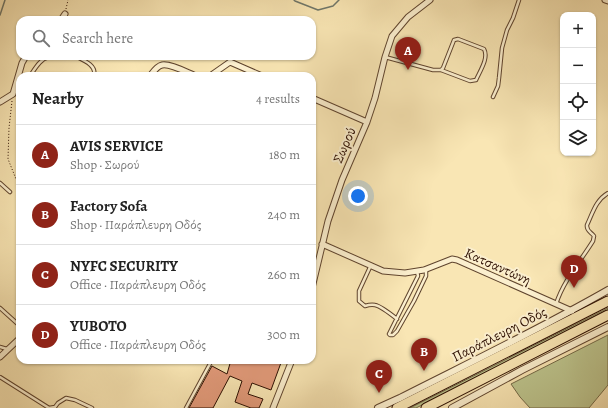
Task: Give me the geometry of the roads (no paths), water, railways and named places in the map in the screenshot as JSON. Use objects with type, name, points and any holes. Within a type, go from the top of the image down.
[{"type":"highway","points":[[397,408],[608,301]]},
{"type":"highway","points":[[426,408],[608,315]]},
{"type":"street","name":"Σωρού","points":[[316,270],[328,221],[337,194],[367,122],[392,36],[408,17],[430,0]]},
{"type":"street","points":[[19,72],[24,60]]},
{"type":"street","points":[[216,72],[230,62],[253,72]]},
{"type":"street","points":[[154,72],[161,65],[170,65],[187,72]]},
{"type":"street","points":[[0,102],[12,94],[16,82]]},
{"type":"street","points":[[316,100],[367,122]]},
{"type":"street","name":"Κατσαντώνη","points":[[322,244],[383,271],[405,273],[426,269],[452,259],[457,260],[572,311]]},
{"type":"street","name":"Παράπλευρη Οδός","points":[[378,408],[572,311],[608,290]]},
{"type":"street","points":[[452,408],[522,370],[608,327]]},
{"type":"street","points":[[0,357],[16,342]]},
{"type":"street","points":[[273,408],[290,364]]},
{"type":"lane","points":[[493,97],[498,86],[502,48],[507,30],[519,0]]},
{"type":"lane","points":[[385,57],[438,71],[441,70],[470,81],[475,81],[485,59],[485,51],[484,49],[455,39],[441,70]]},
{"type":"lane","points":[[32,72],[43,60]]},
{"type":"lane","points":[[83,60],[91,64],[95,72]]},
{"type":"lane","points":[[12,94],[16,91]]},
{"type":"lane","points":[[0,183],[10,192]]},
{"type":"lane","points":[[556,304],[558,296],[572,272],[593,241],[594,236],[587,230],[586,227],[599,200],[602,196],[608,193]]},
{"type":"lane","points":[[371,265],[359,291],[359,301],[365,306],[368,304],[375,304],[397,320]]},
{"type":"lane","points":[[418,271],[418,276],[390,335],[393,335],[397,331],[414,301],[426,276],[426,269]]},
{"type":"lane","points":[[0,308],[16,322]]},
{"type":"lane","points":[[0,347],[8,349]]},
{"type":"lane","points":[[186,408],[210,364]]},
{"type":"lane","points":[[0,377],[49,408],[55,407],[66,398],[75,400],[92,408]]},
{"type":"waterway","points":[[0,15],[5,0]]},
{"type":"waterway","points":[[294,0],[318,10],[333,6],[339,0]]},
{"type":"place","name":"AVIS SERVICE","points":[[408,70]]},
{"type":"place","name":"YUBOTO","points":[[574,288]]},
{"type":"place","name":"Factory Sofa","points":[[424,371]]},
{"type":"place","name":"NYFC SECURITY","points":[[379,393]]}]
